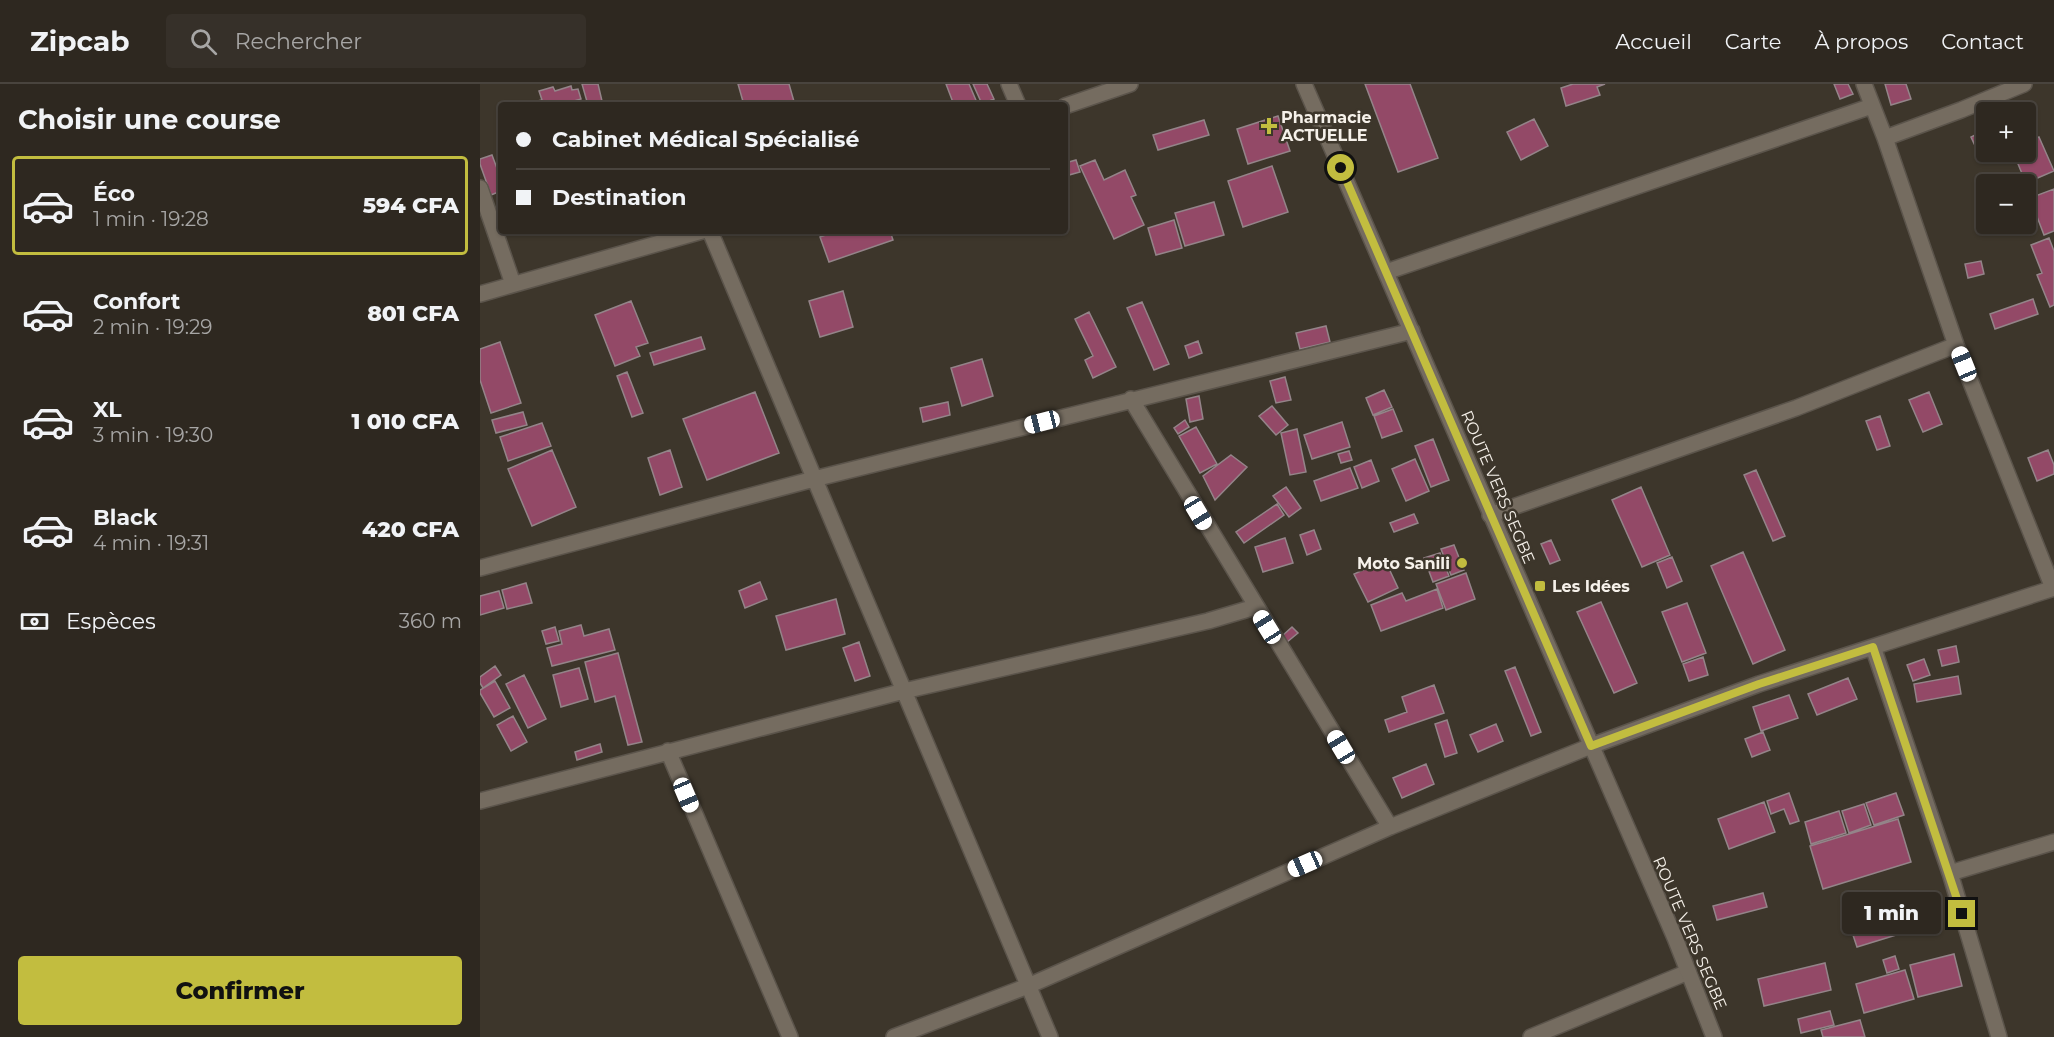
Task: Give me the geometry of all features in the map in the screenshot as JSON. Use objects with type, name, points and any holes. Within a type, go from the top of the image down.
[{"type":"street","points":[[1009,84],[1017,102]]},
{"type":"street","points":[[1068,105],[1130,84]]},
{"type":"street","name":"ROUTE VERS SEGBE","points":[[1304,84],[1591,746],[1714,1037]]},
{"type":"street","points":[[894,1037],[1028,986],[1390,827],[1591,746],[1759,684],[2054,588],[1956,345],[1886,138],[1864,84]]},
{"type":"street","points":[[1886,138],[2024,84]]},
{"type":"street","points":[[1386,272],[1872,106]]},
{"type":"street","points":[[480,188],[513,284]]},
{"type":"street","points":[[480,294],[691,234]]},
{"type":"street","points":[[711,234],[1050,1037]]},
{"type":"street","points":[[480,568],[814,478],[1412,331]]},
{"type":"street","points":[[1490,515],[1796,408],[1956,345]]},
{"type":"street","points":[[1131,399],[1390,827]]},
{"type":"street","points":[[480,801],[904,691],[1208,621],[1255,607]]},
{"type":"street","points":[[1873,647],[1950,873],[1999,1037]]},
{"type":"street","points":[[668,751],[790,1037]]},
{"type":"street","points":[[1950,873],[2054,842]]},
{"type":"street","points":[[1531,1037],[1688,972]]},
{"type":"building","points":[[582,84],[598,84],[602,101],[587,102]]},
{"type":"building","points":[[738,84],[789,84],[794,102],[743,102]]},
{"type":"building","points":[[946,84],[969,84],[977,102],[953,102]]},
{"type":"building","points":[[973,84],[987,84],[994,99],[981,102]]},
{"type":"building","points":[[1365,84],[1410,84],[1438,158],[1398,172]]},
{"type":"building","points":[[1573,84],[1605,84],[1597,87],[1600,95],[1566,106],[1561,88]]},
{"type":"building","points":[[1834,84],[1848,84],[1853,94],[1840,99]]},
{"type":"building","points":[[1885,84],[1906,84],[1911,99],[1891,105]]},
{"type":"building","points":[[571,86],[572,90],[578,89],[581,99],[570,102],[537,102],[542,100],[539,91],[553,87],[555,91]]},
{"type":"building","points":[[1278,116],[1290,151],[1248,164],[1237,129]]},
{"type":"building","points":[[1534,119],[1548,146],[1521,160],[1507,132]]},
{"type":"building","points":[[1204,120],[1209,135],[1158,150],[1153,135]]},
{"type":"building","points":[[1976,134],[1976,148],[1971,137]]},
{"type":"building","points":[[2039,137],[2054,171],[2036,179],[2036,174],[2022,174],[2017,162],[2036,162],[2036,138]]},
{"type":"building","points":[[492,155],[498,171],[498,192],[491,195],[480,159]]},
{"type":"building","points":[[1076,160],[1080,172],[1069,175],[1068,162]]},
{"type":"building","points":[[1095,160],[1104,180],[1125,170],[1136,195],[1131,197],[1144,225],[1114,239],[1080,166]]},
{"type":"building","points":[[1272,166],[1288,212],[1243,227],[1228,181]]},
{"type":"building","points":[[2054,189],[2054,231],[2044,235],[2036,214],[2036,196]]},
{"type":"building","points":[[1214,202],[1224,235],[1185,246],[1175,213]]},
{"type":"building","points":[[1174,220],[1182,248],[1156,255],[1148,228]]},
{"type":"building","points":[[828,234],[891,234],[893,240],[829,262],[820,237]]},
{"type":"building","points":[[2049,238],[2054,251],[2054,305],[2050,307],[2037,275],[2042,273],[2031,245]]},
{"type":"building","points":[[1981,261],[1984,274],[1968,278],[1965,264]]},
{"type":"building","points":[[843,291],[853,327],[820,337],[809,301]]},
{"type":"building","points":[[2033,299],[2038,314],[1995,329],[1990,314]]},
{"type":"building","points":[[631,301],[648,343],[636,347],[640,356],[615,366],[595,315]]},
{"type":"building","points":[[1142,302],[1169,364],[1154,370],[1127,308]]},
{"type":"building","points":[[1089,312],[1116,367],[1093,378],[1085,360],[1093,356],[1075,319]]},
{"type":"building","points":[[1326,326],[1330,342],[1300,349],[1296,333]]},
{"type":"building","points":[[701,337],[705,349],[654,365],[650,353]]},
{"type":"building","points":[[1198,341],[1202,353],[1189,358],[1185,346]]},
{"type":"building","points":[[500,342],[521,403],[491,413],[480,380],[480,349]]},
{"type":"building","points":[[982,359],[993,396],[962,406],[951,368]]},
{"type":"building","points":[[627,372],[643,413],[632,417],[617,376]]},
{"type":"building","points":[[1285,377],[1291,400],[1276,403],[1270,381]]},
{"type":"building","points":[[1384,390],[1392,407],[1373,415],[1366,398]]},
{"type":"building","points":[[755,392],[779,453],[707,480],[683,419]]},
{"type":"building","points":[[1929,392],[1942,424],[1923,432],[1909,400]]},
{"type":"building","points":[[1199,396],[1203,419],[1190,422],[1186,399]]},
{"type":"building","points":[[948,402],[950,415],[923,422],[920,408]]},
{"type":"building","points":[[1272,406],[1288,425],[1276,435],[1259,416]]},
{"type":"building","points":[[1393,409],[1402,431],[1382,438],[1374,416]]},
{"type":"building","points":[[523,412],[527,425],[496,433],[492,420]]},
{"type":"building","points":[[1880,416],[1890,446],[1877,450],[1866,421]]},
{"type":"building","points":[[1185,420],[1189,427],[1178,434],[1174,428]]},
{"type":"building","points":[[1342,422],[1350,447],[1312,459],[1304,435]]},
{"type":"building","points":[[542,423],[551,446],[508,461],[500,437]]},
{"type":"building","points":[[1196,427],[1217,464],[1200,473],[1179,436]]},
{"type":"building","points":[[1297,429],[1306,472],[1290,475],[1281,433]]},
{"type":"building","points":[[1433,439],[1449,480],[1431,487],[1415,446]]},
{"type":"building","points":[[552,450],[576,507],[532,526],[508,469]]},
{"type":"building","points":[[670,450],[682,487],[660,495],[648,458]]},
{"type":"building","points":[[2048,450],[2054,465],[2054,474],[2037,481],[2028,458]]},
{"type":"building","points":[[1349,451],[1352,460],[1341,463],[1338,454]]},
{"type":"building","points":[[1231,455],[1247,467],[1215,500],[1203,476]]},
{"type":"building","points":[[1415,459],[1429,491],[1406,501],[1392,469]]},
{"type":"building","points":[[1371,460],[1379,481],[1362,488],[1354,467]]},
{"type":"building","points":[[1350,468],[1358,488],[1321,501],[1314,481]]},
{"type":"building","points":[[1756,470],[1785,536],[1773,541],[1744,475]]},
{"type":"building","points":[[1286,487],[1301,508],[1289,517],[1273,496]]},
{"type":"building","points":[[1641,487],[1670,555],[1642,567],[1612,500]]},
{"type":"building","points":[[1277,504],[1284,515],[1244,543],[1236,532]]},
{"type":"building","points":[[1414,514],[1418,523],[1394,532],[1390,523]]},
{"type":"building","points":[[1314,530],[1321,549],[1307,555],[1300,535]]},
{"type":"building","points":[[1285,538],[1293,563],[1263,572],[1255,547]]},
{"type":"building","points":[[1551,540],[1560,560],[1550,564],[1541,544]]},
{"type":"building","points":[[1454,545],[1464,570],[1451,575],[1441,549]]},
{"type":"building","points":[[1743,552],[1785,650],[1753,664],[1711,566]]},
{"type":"building","points":[[1440,553],[1449,576],[1433,582],[1424,558]]},
{"type":"building","points":[[1672,557],[1682,581],[1667,588],[1657,563]]},
{"type":"building","points":[[1385,560],[1398,588],[1368,602],[1354,574]]},
{"type":"building","points":[[1466,573],[1475,599],[1446,610],[1436,584]]},
{"type":"building","points":[[760,582],[767,599],[745,608],[739,591]]},
{"type":"building","points":[[526,583],[532,603],[507,609],[502,590]]},
{"type":"building","points":[[1437,589],[1443,608],[1381,631],[1371,605],[1402,593],[1406,601]]},
{"type":"building","points":[[499,591],[504,608],[480,615],[480,596]]},
{"type":"building","points":[[836,599],[845,634],[786,650],[776,616]]},
{"type":"building","points":[[1601,602],[1637,683],[1614,693],[1577,612]]},
{"type":"building","points":[[1687,603],[1706,653],[1682,662],[1662,612]]},
{"type":"building","points":[[581,625],[584,636],[609,629],[615,650],[552,666],[547,648],[562,644],[559,631]]},
{"type":"building","points":[[555,627],[559,641],[546,644],[542,631]]},
{"type":"building","points":[[1292,627],[1298,633],[1287,642],[1281,637]]},
{"type":"building","points":[[859,642],[870,676],[855,681],[843,648]]},
{"type":"building","points":[[1956,646],[1959,662],[1942,666],[1938,650]]},
{"type":"building","points":[[618,653],[642,742],[628,745],[615,696],[595,702],[585,662]]},
{"type":"building","points":[[1703,657],[1708,675],[1689,681],[1683,664]]},
{"type":"building","points":[[1924,659],[1930,675],[1913,681],[1907,665]]},
{"type":"building","points":[[495,666],[501,675],[483,688],[480,677]]},
{"type":"building","points":[[1515,667],[1541,732],[1531,736],[1505,671]]},
{"type":"building","points":[[579,668],[588,699],[561,707],[553,675]]},
{"type":"building","points":[[524,675],[546,719],[528,728],[506,684]]},
{"type":"building","points":[[1958,676],[1961,694],[1917,702],[1914,684]]},
{"type":"building","points":[[1848,678],[1857,699],[1817,715],[1808,694]]},
{"type":"building","points":[[495,681],[510,708],[494,717],[480,690]]},
{"type":"building","points":[[1434,685],[1444,713],[1389,732],[1385,720],[1407,712],[1402,697]]},
{"type":"building","points":[[1789,695],[1798,718],[1761,731],[1753,707]]},
{"type":"building","points":[[513,716],[527,742],[511,751],[497,725]]},
{"type":"building","points":[[1447,720],[1457,753],[1445,757],[1435,724]]},
{"type":"building","points":[[1496,724],[1503,741],[1478,752],[1470,735]]},
{"type":"building","points":[[1763,732],[1770,750],[1752,757],[1745,739]]},
{"type":"building","points":[[600,744],[602,752],[577,760],[575,752]]},
{"type":"building","points":[[1426,764],[1434,784],[1402,798],[1393,778]]},
{"type":"building","points":[[1789,793],[1799,821],[1790,824],[1784,809],[1771,814],[1767,801]]},
{"type":"building","points":[[1896,793],[1904,815],[1874,825],[1866,803]]},
{"type":"building","points":[[1764,802],[1775,832],[1729,849],[1718,819]]},
{"type":"building","points":[[1864,804],[1871,825],[1849,833],[1842,811]]},
{"type":"building","points":[[1839,811],[1846,833],[1811,844],[1805,822]]},
{"type":"building","points":[[1898,819],[1911,862],[1823,889],[1810,846]]},
{"type":"building","points":[[1763,893],[1767,907],[1717,920],[1713,906]]},
{"type":"building","points":[[1902,920],[1906,932],[1857,947],[1853,935]]},
{"type":"building","points":[[1954,954],[1962,986],[1918,997],[1910,965]]},
{"type":"building","points":[[1895,956],[1899,969],[1887,973],[1883,960]]},
{"type":"building","points":[[1825,963],[1831,990],[1764,1006],[1758,979]]},
{"type":"building","points":[[1905,970],[1914,999],[1864,1013],[1856,984]]},
{"type":"building","points":[[1830,1011],[1834,1025],[1801,1033],[1798,1019]]},
{"type":"building","points":[[1860,1020],[1865,1037],[1823,1037],[1821,1030]]},
{"type":"place","name":"Pharmacie ACTUELLE","points":[[1269,126]]},
{"type":"place","name":"Moto Sanili","points":[[1462,563]]},
{"type":"place","name":"Les Idées","points":[[1540,586]]},
{"type":"route","points":[[1341,168],[1591,746],[1759,684],[1873,647],[1962,914]]}]
